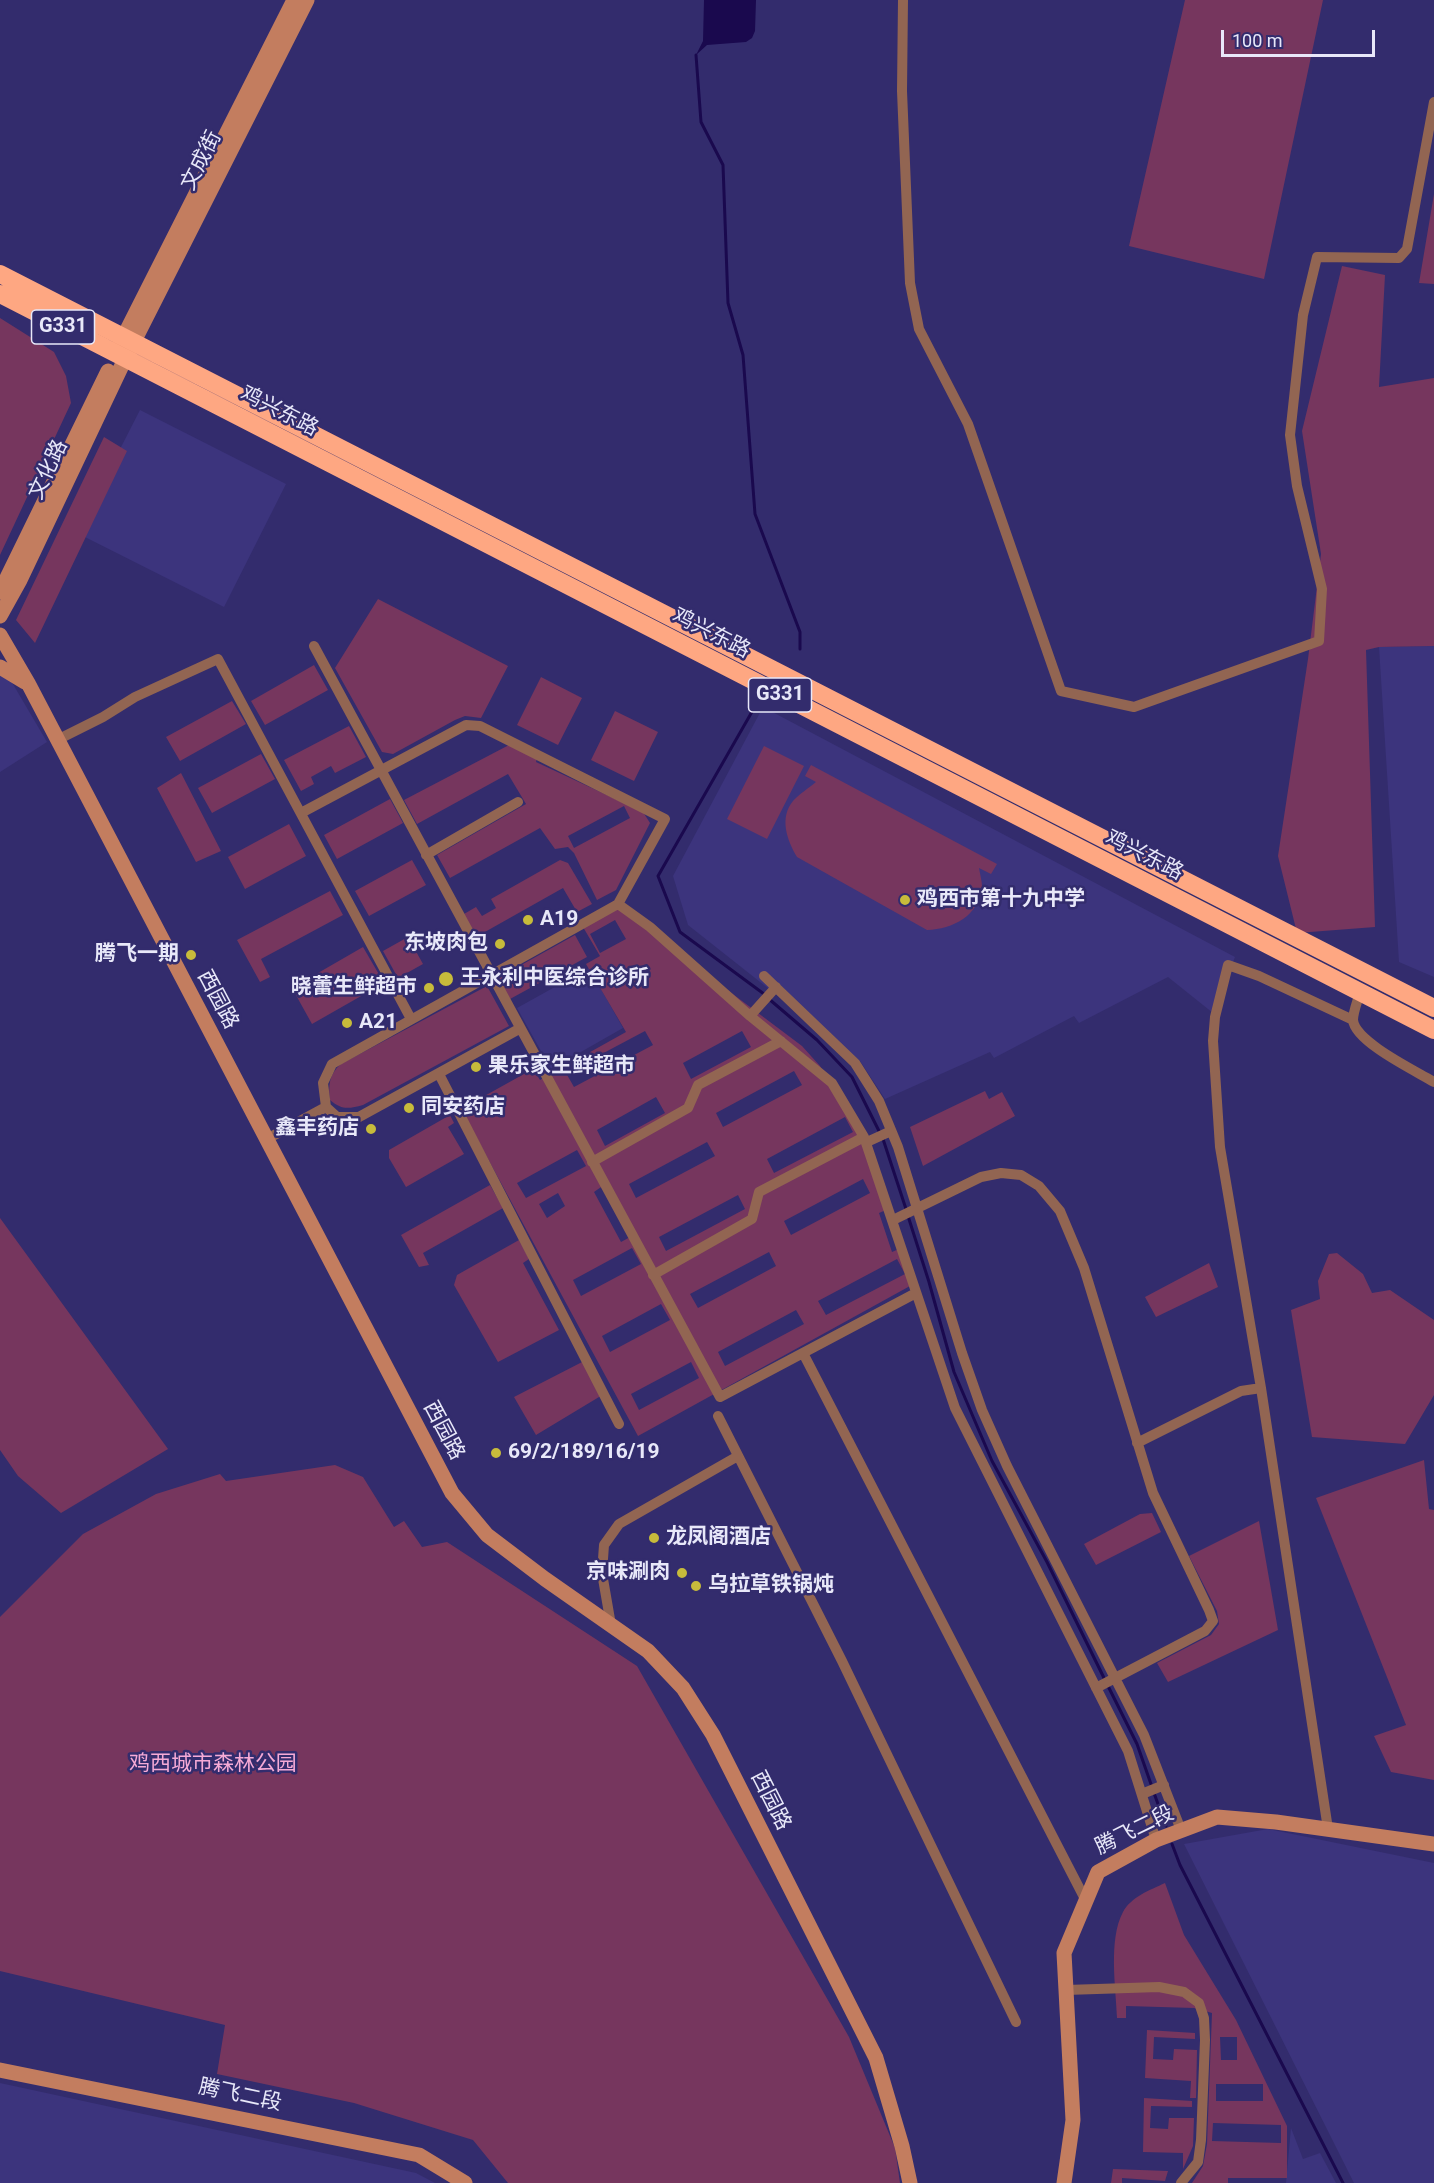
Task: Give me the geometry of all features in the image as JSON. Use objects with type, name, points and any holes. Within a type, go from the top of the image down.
[{"type":"highway","name":"鸡兴东路","points":[[0,274],[1434,1008]]},
{"type":"highway","name":"鸡兴东路","points":[[0,294],[1434,1030]]},
{"type":"main road","name":"文成街","points":[[129,339],[294,0]]},
{"type":"main road","name":"文成街","points":[[129,339],[307,0]]},
{"type":"main road","name":"文化路","points":[[0,616],[20,580],[129,339]]},
{"type":"main road","name":"文化路","points":[[0,592],[121,357]]},
{"type":"main road","name":"西园路","points":[[0,634],[28,683],[452,1493],[487,1535],[648,1651],[683,1688],[713,1735],[876,2058],[910,2183]]},
{"type":"main road","points":[[0,667],[28,683]]},
{"type":"main road","name":"腾飞二段","points":[[1064,2183],[1073,2120],[1064,1953],[1098,1872],[1156,1840],[1218,1817],[1434,1844]]},
{"type":"main road","name":"腾飞二段","points":[[0,2070],[419,2155],[465,2183]]},
{"type":"street","points":[[903,0],[902,91],[910,283],[919,329],[968,424],[1061,691],[1134,707],[1319,641],[1322,589],[1297,486],[1290,435],[1303,315],[1317,257],[1399,258],[1407,249],[1434,102]]},
{"type":"street","points":[[314,646],[519,1029],[720,1397],[916,1293]]},
{"type":"street","points":[[57,740],[102,718],[135,697],[218,659],[411,1019]]},
{"type":"street","points":[[301,813],[466,725],[480,726],[665,819],[618,904],[332,1064],[323,1083],[323,1098],[326,1107],[337,1116],[359,1117],[519,1029]]},
{"type":"street","points":[[426,855],[518,802]]},
{"type":"street","points":[[618,904],[650,927],[750,1016],[832,1083],[866,1139],[955,1408],[1125,1745],[1156,1840]]},
{"type":"street","points":[[1328,1829],[1260,1388],[1220,1147],[1213,1041],[1215,1017],[1228,965],[1259,976],[1353,1020],[1359,1032],[1375,1046],[1434,1082]]},
{"type":"street","points":[[764,976],[855,1063],[879,1101],[917,1208],[982,1410],[1144,1735],[1181,1830]]},
{"type":"street","points":[[750,1016],[776,987]]},
{"type":"street","points":[[1353,1020],[1360,992]]},
{"type":"street","points":[[592,1162],[688,1108],[698,1085],[781,1041]]},
{"type":"street","points":[[439,1074],[619,1424]]},
{"type":"street","points":[[267,1139],[326,1107]]},
{"type":"street","points":[[653,1275],[752,1219],[759,1192],[866,1139],[891,1131]]},
{"type":"street","points":[[893,1220],[981,1177],[1001,1173],[1021,1175],[1040,1185],[1060,1211],[1084,1268],[1153,1493],[1213,1622],[1205,1631],[1096,1688]]},
{"type":"street","points":[[803,1353],[1086,1901]]},
{"type":"street","points":[[1137,1443],[1241,1391],[1260,1388]]},
{"type":"street","points":[[718,1416],[842,1661],[1016,2022]]},
{"type":"street","points":[[611,1625],[602,1573],[603,1554],[604,1545],[619,1524],[738,1456]]},
{"type":"street","points":[[1125,1745],[1144,1735]]},
{"type":"street","points":[[1142,1794],[1164,1785]]},
{"type":"street","points":[[1066,1990],[1159,1987],[1184,1992],[1199,2003],[1204,2018],[1201,2140],[1198,2162],[1181,2183]]},
{"type":"shaded area","points":[[704,0],[756,0],[755,31],[752,38],[746,42],[707,45],[696,55],[703,41]]},
{"type":"shaded area","points":[[140,410],[286,484],[224,607],[77,533]]},
{"type":"shaded area","points":[[1434,646],[1434,977],[1399,962],[1379,647]]},
{"type":"shaded area","points":[[0,674],[7,674],[47,742],[0,772]]},
{"type":"shaded area","name":"鸡西市第十九中学","points":[[763,707],[1235,957],[1213,1013],[1168,977],[1079,1023],[1074,1016],[994,1058],[990,1052],[885,1099],[860,1061],[688,925],[673,876]]},
{"type":"shaded area","points":[[589,968],[623,1028],[551,1069],[517,1008]]},
{"type":"shaded area","points":[[1268,1829],[1434,1863],[1434,2183],[1354,2183],[1184,1844]]},
{"type":"shaded area","points":[[0,2083],[416,2173],[435,2183],[0,2183]]},
{"type":"shaded area","points":[[1291,2128],[1303,2159],[1320,2153],[1336,2183],[1286,2183]]},
{"type":"green space","points":[[1185,0],[1323,0],[1264,279],[1129,246]]},
{"type":"green space","points":[[1434,194],[1434,284],[1419,283]]},
{"type":"green space","points":[[1342,266],[1385,275],[1379,387],[1434,378],[1434,646],[1379,647],[1366,650],[1375,927],[1297,933],[1278,856],[1308,659],[1321,554],[1302,431]]},
{"type":"green space","points":[[0,318],[54,352],[66,376],[71,403],[0,555]]},
{"type":"green space","points":[[104,437],[127,451],[35,643],[16,620]]},
{"type":"green space","points":[[378,599],[508,666],[481,718],[465,716],[393,754],[382,752],[335,668]]},
{"type":"green space","points":[[314,665],[328,690],[265,725],[251,701]]},
{"type":"green space","points":[[541,677],[582,698],[558,745],[517,725]]},
{"type":"green space","points":[[232,701],[246,724],[180,761],[166,737]]},
{"type":"green space","points":[[615,711],[658,732],[634,781],[591,760]]},
{"type":"green space","points":[[349,726],[366,757],[335,773],[331,766],[311,777],[314,784],[301,791],[284,760]]},
{"type":"green space","points":[[509,745],[537,758],[536,762],[643,812],[650,823],[616,890],[597,900],[574,853],[568,847],[555,849],[540,828],[450,878],[437,855],[526,804],[508,774],[417,824],[404,800]],"holes":[[[624,806],[630,818],[574,848],[568,836]]]},
{"type":"green space","points":[[764,746],[804,766],[767,839],[727,819]]},
{"type":"green space","points":[[261,754],[275,779],[212,813],[198,788]]},
{"type":"green space","points":[[811,765],[997,864],[991,874],[979,868],[982,887],[980,897],[970,913],[955,924],[927,930],[797,857],[786,829],[786,815],[793,801],[816,782],[805,776]]},
{"type":"green space","points":[[181,773],[221,851],[196,862],[157,788]]},
{"type":"green space","points":[[390,799],[403,823],[337,859],[324,835]]},
{"type":"green space","points":[[289,824],[306,856],[245,889],[228,857]]},
{"type":"green space","points":[[412,860],[426,885],[369,916],[355,891]]},
{"type":"green space","points":[[560,860],[568,863],[592,904],[577,912],[563,888],[476,937],[464,914],[476,907],[482,916],[496,908],[491,899]]},
{"type":"green space","points":[[330,891],[343,915],[261,959],[270,977],[260,982],[237,940]]},
{"type":"green space","points":[[617,907],[802,1046],[820,1066],[864,1144],[886,1210],[879,1213],[892,1252],[899,1249],[910,1286],[638,1436],[461,1109],[533,1069],[540,1080],[626,1032],[586,964],[600,956],[583,927]],"holes":[[[615,920],[626,939],[600,953],[590,934]],[[645,1031],[653,1045],[574,1087],[566,1073]],[[742,1031],[751,1047],[691,1079],[683,1063]],[[794,1071],[802,1085],[723,1127],[716,1113]],[[656,1097],[665,1113],[605,1146],[597,1130]],[[845,1117],[853,1132],[774,1173],[767,1159]],[[707,1142],[715,1156],[636,1198],[629,1184]],[[577,1150],[586,1166],[526,1198],[517,1183]],[[863,1179],[870,1193],[791,1235],[784,1221]],[[604,1185],[632,1236],[621,1242],[594,1192]],[[558,1193],[565,1206],[547,1218],[539,1204]],[[738,1195],[745,1209],[666,1251],[659,1237]],[[632,1248],[641,1264],[581,1296],[573,1280]],[[769,1252],[776,1266],[698,1308],[690,1294]],[[897,1259],[905,1274],[826,1315],[818,1301]],[[661,1304],[670,1320],[610,1352],[602,1336]],[[796,1310],[804,1324],[725,1366],[718,1352]],[[691,1362],[699,1378],[639,1410],[631,1394]]]},
{"type":"green space","points":[[575,935],[587,957],[510,999],[498,978]]},
{"type":"green space","points":[[408,937],[423,964],[398,978],[383,951]]},
{"type":"green space","points":[[363,947],[384,983],[312,1024],[292,988]]},
{"type":"green space","points":[[487,986],[509,1026],[363,1105],[345,1108],[330,1100],[330,1080],[341,1064]]},
{"type":"green space","points":[[985,1091],[989,1099],[1002,1092],[1015,1116],[923,1166],[910,1127]]},
{"type":"green space","points":[[450,1115],[454,1123],[448,1127],[464,1154],[406,1187],[389,1158],[389,1150]]},
{"type":"green space","points":[[490,1185],[503,1208],[423,1253],[429,1265],[419,1267],[401,1235]]},
{"type":"green space","points":[[0,1218],[168,1449],[61,1513],[18,1476],[0,1450]]},
{"type":"green space","points":[[519,1240],[529,1259],[523,1263],[559,1330],[498,1362],[454,1285],[457,1275]]},
{"type":"green space","points":[[1337,1253],[1363,1274],[1372,1293],[1390,1290],[1434,1320],[1434,1395],[1405,1444],[1312,1437],[1291,1310],[1320,1299],[1318,1281],[1329,1254]]},
{"type":"green space","points":[[1209,1263],[1218,1287],[1156,1317],[1145,1297]]},
{"type":"green space","points":[[586,1360],[604,1394],[536,1435],[514,1397]]},
{"type":"green space","points":[[1424,1460],[1429,1509],[1434,1510],[1434,1780],[1391,1772],[1374,1736],[1406,1725],[1316,1498]]},
{"type":"green space","name":"鸡西城市森林公园","points":[[335,1465],[363,1477],[394,1527],[404,1521],[422,1547],[447,1542],[637,1666],[849,2037],[895,2148],[900,2183],[508,2183],[473,2140],[354,2103],[217,2074],[225,2025],[0,1971],[0,1617],[83,1534],[156,1494],[220,1474],[226,1481]]},
{"type":"green space","points":[[1152,1513],[1161,1532],[1096,1565],[1084,1544],[1140,1514]]},
{"type":"green space","points":[[1259,1521],[1278,1630],[1168,1682],[1157,1663],[1211,1635],[1219,1624],[1217,1611],[1189,1556]]},
{"type":"green space","points":[[1165,1883],[1184,1935],[1236,2020],[1287,2126],[1287,2178],[1228,2178],[1228,2183],[1192,2183],[1203,2166],[1207,2144],[1212,2013],[1194,2008],[1126,2006],[1126,2018],[1117,2018],[1114,1950],[1118,1923],[1131,1902]],"holes":[[[1220,2037],[1237,2037],[1237,2060],[1221,2060]],[[1216,2084],[1263,2084],[1263,2101],[1216,2101]],[[1213,2123],[1281,2125],[1281,2143],[1212,2141]]]},
{"type":"green space","points":[[1147,2030],[1195,2033],[1195,2039],[1154,2037],[1153,2059],[1173,2060],[1174,2049],[1197,2050],[1196,2098],[1190,2098],[1191,2081],[1145,2078]]},
{"type":"green space","points":[[1144,2098],[1192,2101],[1192,2107],[1151,2106],[1150,2128],[1168,2129],[1169,2118],[1194,2118],[1193,2146],[1183,2169],[1183,2153],[1143,2152]]},
{"type":"green space","points":[[1113,2169],[1168,2171],[1165,2181],[1122,2178],[1122,2183],[1111,2183]]},
{"type":"waterway","points":[[696,55],[701,122],[723,165],[728,303],[743,355],[755,514],[800,632],[800,649]]},
{"type":"waterway","points":[[757,703],[658,876],[680,932],[764,994]]},
{"type":"waterway","points":[[769,999],[817,1040],[852,1077],[880,1133]]},
{"type":"waterway","points":[[883,1139],[906,1209]]},
{"type":"waterway","points":[[908,1216],[954,1372],[992,1461],[1047,1562],[1105,1680]]},
{"type":"waterway","points":[[1108,1686],[1137,1744],[1152,1787]]},
{"type":"waterway","points":[[1154,1793],[1166,1826]]},
{"type":"waterway","points":[[1172,1844],[1180,1865],[1343,2183]]},
{"type":"place","name":"鸡西市第十九中学","points":[[905,900]]},
{"type":"place","name":"A19","points":[[528,920]]},
{"type":"place","name":"东坡肉包","points":[[500,944]]},
{"type":"place","name":"腾飞一期","points":[[191,955]]},
{"type":"place","name":"王永利中医综合诊所","points":[[446,979]]},
{"type":"place","name":"晓蕾生鲜超市","points":[[429,988]]},
{"type":"place","name":"A21","points":[[347,1023]]},
{"type":"place","name":"果乐家生鲜超市","points":[[476,1067]]},
{"type":"place","name":"同安药店","points":[[409,1108]]},
{"type":"place","name":"鑫丰药店","points":[[371,1129]]},
{"type":"place","name":"69/2/189/16/19","points":[[496,1453]]},
{"type":"place","name":"龙凤阁酒店","points":[[654,1538]]},
{"type":"place","name":"京味涮肉","points":[[682,1573]]},
{"type":"place","name":"乌拉草铁锅炖","points":[[696,1586]]}]
